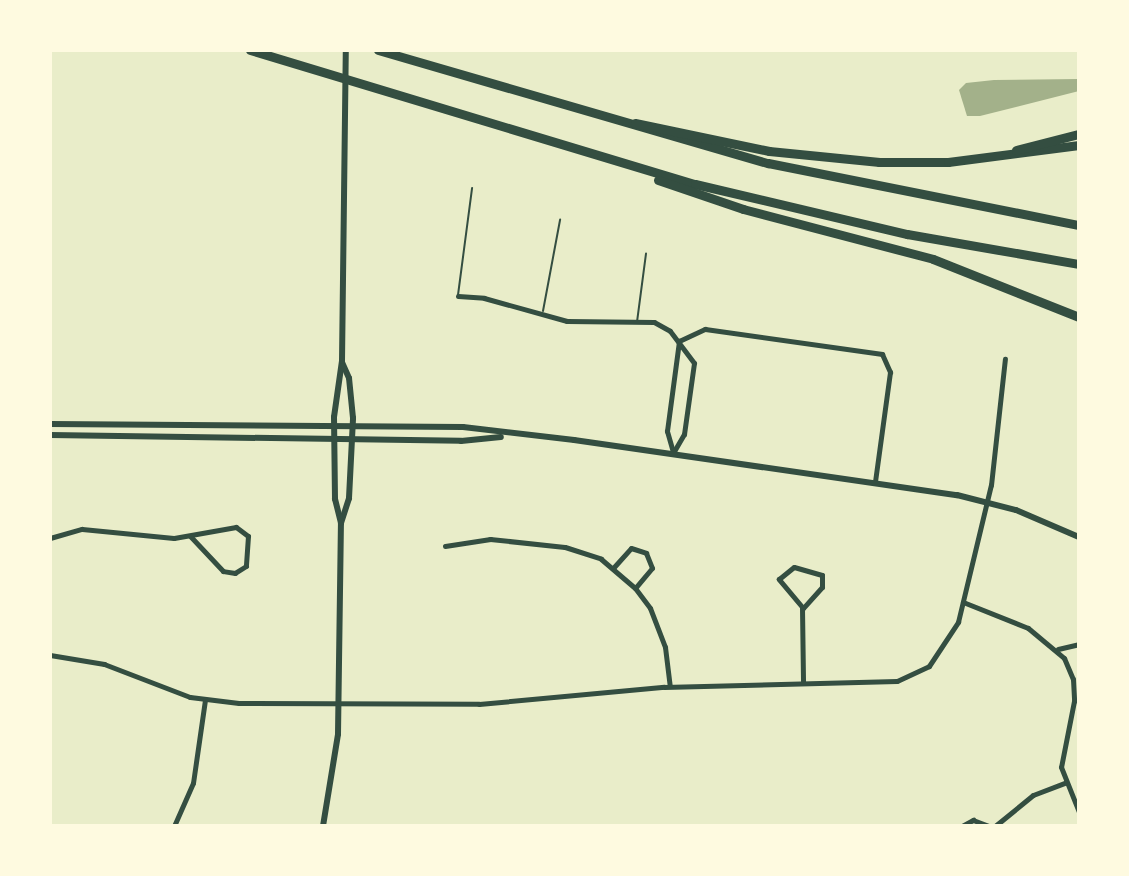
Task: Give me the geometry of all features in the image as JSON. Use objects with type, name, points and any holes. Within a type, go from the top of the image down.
[{"type":"highway","points":[[250,50],[618,164],[743,209],[945,263],[1079,317]]},
{"type":"highway","points":[[378,50],[542,102],[793,169],[1079,225]]},
{"type":"highway","points":[[542,102],[803,156],[916,163],[994,157],[1079,145]]},
{"type":"highway","points":[[994,157],[1079,134]]},
{"type":"highway","points":[[618,164],[856,223],[1079,264]]},
{"type":"street","points":[[323,826],[335,770],[338,703],[341,523],[335,499],[334,426],[342,361],[346,50]]},
{"type":"street","points":[[458,296],[484,298],[542,316],[593,325],[654,322],[679,341],[694,363],[684,434],[673,453]]},
{"type":"street","points":[[679,341],[705,329],[882,354],[890,372],[875,482]]},
{"type":"street","points":[[673,453],[667,431],[679,341]]},
{"type":"street","points":[[50,655],[104,664],[205,700],[491,704],[670,686],[897,681],[929,666],[942,653],[963,602],[987,502],[1005,359]]},
{"type":"street","points":[[341,523],[349,498],[353,439],[349,378],[342,361]]},
{"type":"street","points":[[50,424],[463,427],[509,436],[673,453],[875,482],[987,502],[1079,537]]},
{"type":"street","points":[[50,435],[461,441],[509,436]]},
{"type":"street","points":[[50,538],[82,529],[147,537],[190,536],[229,527],[243,529],[249,543],[246,566],[235,573],[223,571],[190,536]]},
{"type":"street","points":[[445,546],[490,539],[544,543],[586,553],[614,567],[635,588],[659,627],[670,686]]},
{"type":"street","points":[[614,567],[631,548],[646,553],[652,568],[635,588]]},
{"type":"street","points":[[803,608],[781,586],[787,568],[812,569],[822,575],[822,587],[803,608],[803,683]]},
{"type":"street","points":[[963,602],[1004,616],[1058,649],[1076,688],[1061,752],[1065,783],[1079,812]]},
{"type":"street","points":[[1058,649],[1079,644]]},
{"type":"street","points":[[174,826],[193,783],[205,700]]},
{"type":"street","points":[[962,826],[979,820],[992,826],[1033,795],[1065,783]]},
{"type":"lane","points":[[458,296],[472,188]]},
{"type":"lane","points":[[542,316],[560,220]]},
{"type":"lane","points":[[637,323],[646,254]]},
{"type":"shaded area","points":[[1079,79],[1079,91],[980,116],[967,116],[959,90],[966,83],[994,80]]}]
